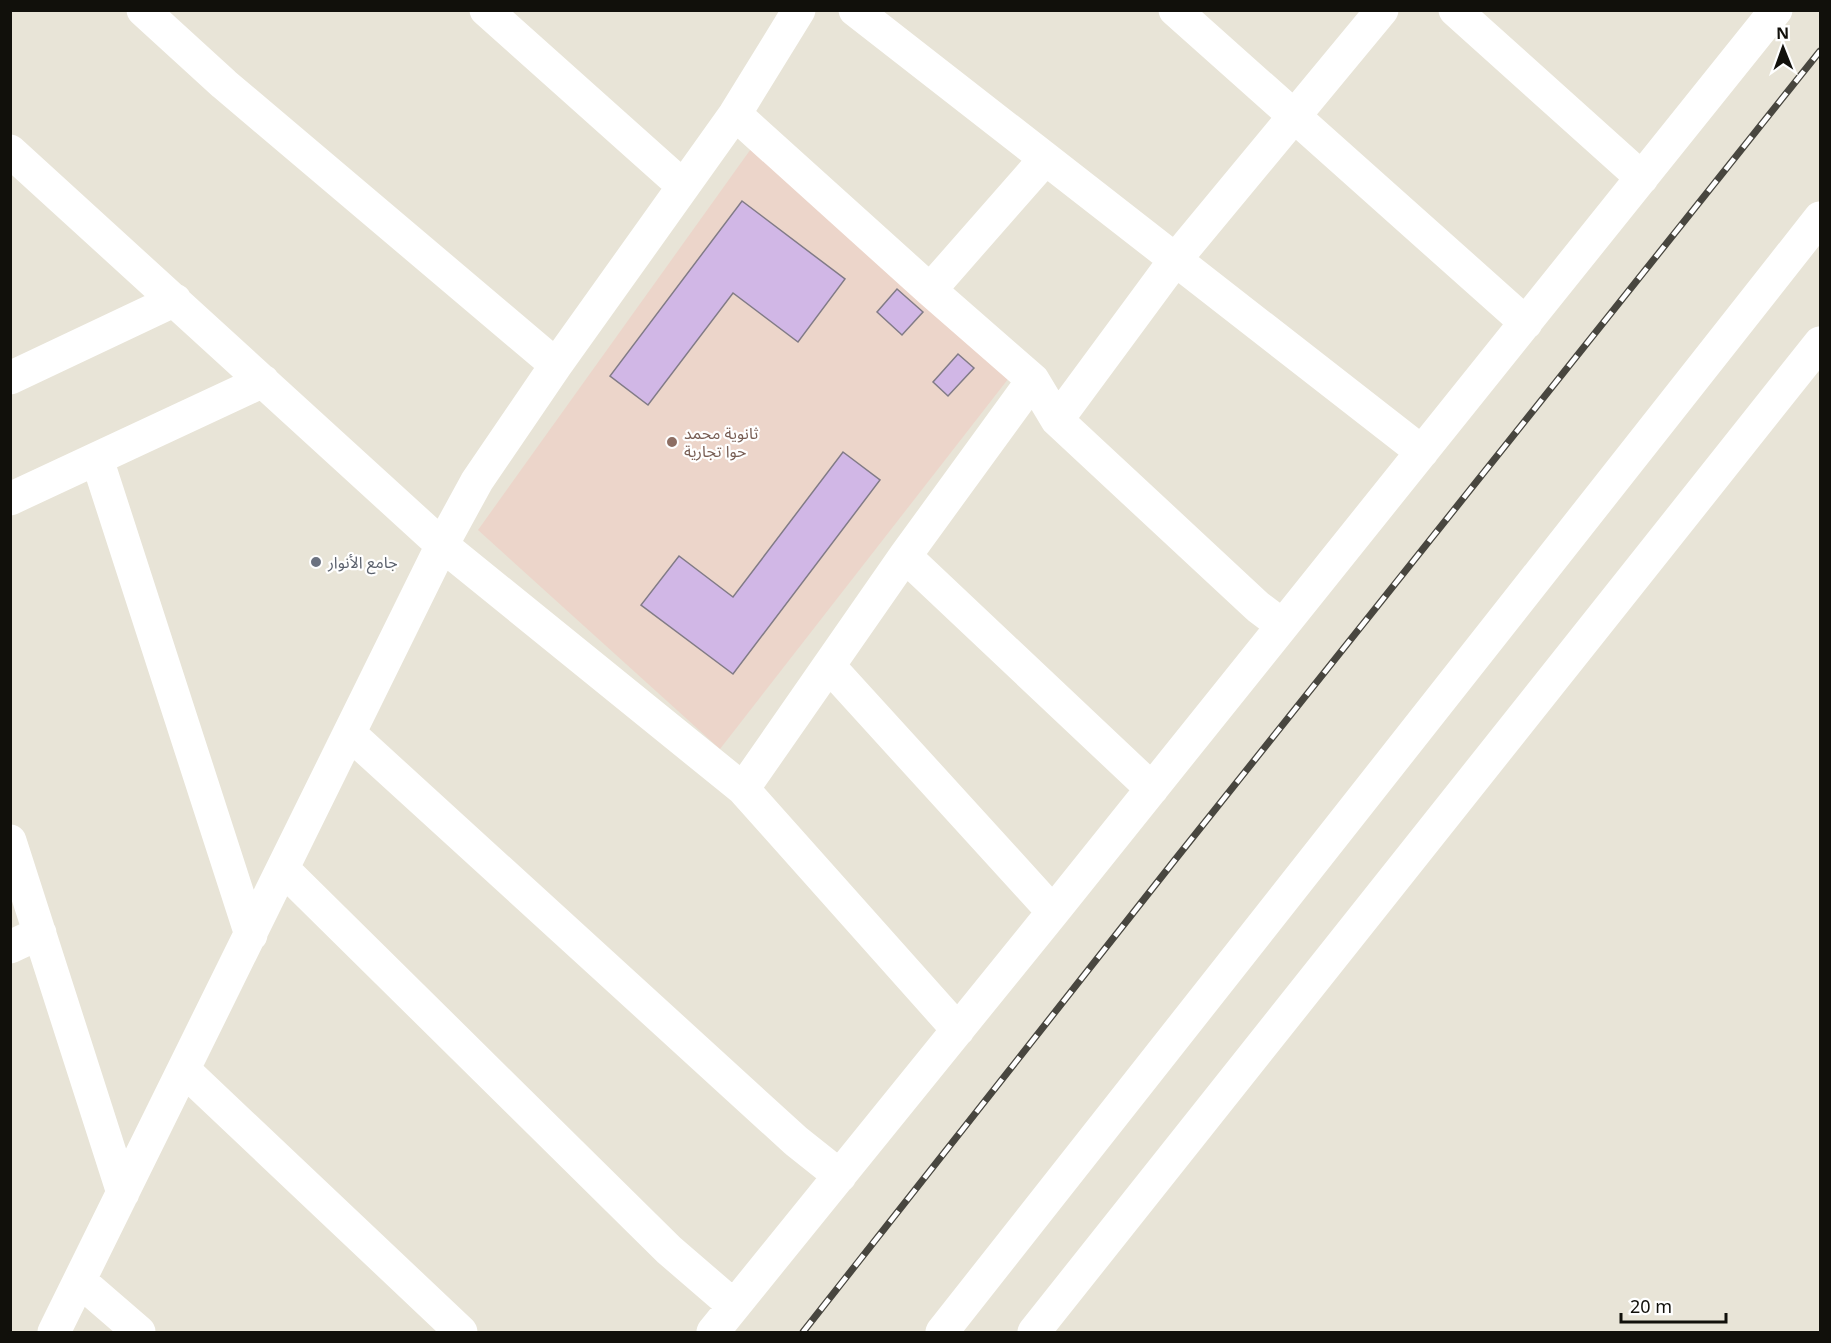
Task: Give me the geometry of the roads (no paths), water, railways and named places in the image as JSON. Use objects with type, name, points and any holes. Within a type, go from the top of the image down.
[{"type":"street","points":[[143,10],[224,84],[556,365]]},
{"type":"street","points":[[486,10],[683,186]]},
{"type":"street","points":[[54,1332],[442,545],[477,481],[556,365],[735,114],[799,10]]},
{"type":"street","points":[[855,10],[1422,452]]},
{"type":"street","points":[[1175,10],[1526,323]]},
{"type":"street","points":[[1057,420],[1175,260],[1383,10]]},
{"type":"street","points":[[1455,10],[1642,178]]},
{"type":"street","points":[[713,1332],[1642,178],[1760,16]]},
{"type":"street","points":[[735,114],[930,290],[1034,380],[1057,420],[1258,607],[1282,626]]},
{"type":"street","points":[[10,151],[442,545],[743,789],[958,1030]]},
{"type":"street","points":[[930,290],[1045,159]]},
{"type":"street","points":[[942,1332],[1821,218]]},
{"type":"street","points":[[10,378],[175,300]]},
{"type":"street","points":[[1034,1332],[1821,343]]},
{"type":"street","points":[[743,789],[905,556],[1034,380]]},
{"type":"street","points":[[10,499],[263,381]]},
{"type":"street","points":[[97,459],[251,934]]},
{"type":"street","points":[[905,556],[1152,789]]},
{"type":"street","points":[[829,666],[1053,912]]},
{"type":"street","points":[[350,734],[796,1141],[840,1176]]},
{"type":"street","points":[[10,841],[123,1193]]},
{"type":"street","points":[[283,869],[669,1250],[734,1306]]},
{"type":"street","points":[[10,947],[40,933]]},
{"type":"street","points":[[184,1070],[461,1332]]},
{"type":"street","points":[[80,1281],[140,1332]]},
{"type":"railway","points":[[803,1332],[1174,861],[1820,51]]},
{"type":"place","name":"ثانوية محمد حوا تجارية","points":[[672,442]]},
{"type":"place","name":"جامع الأنوار","points":[[316,562]]}]
